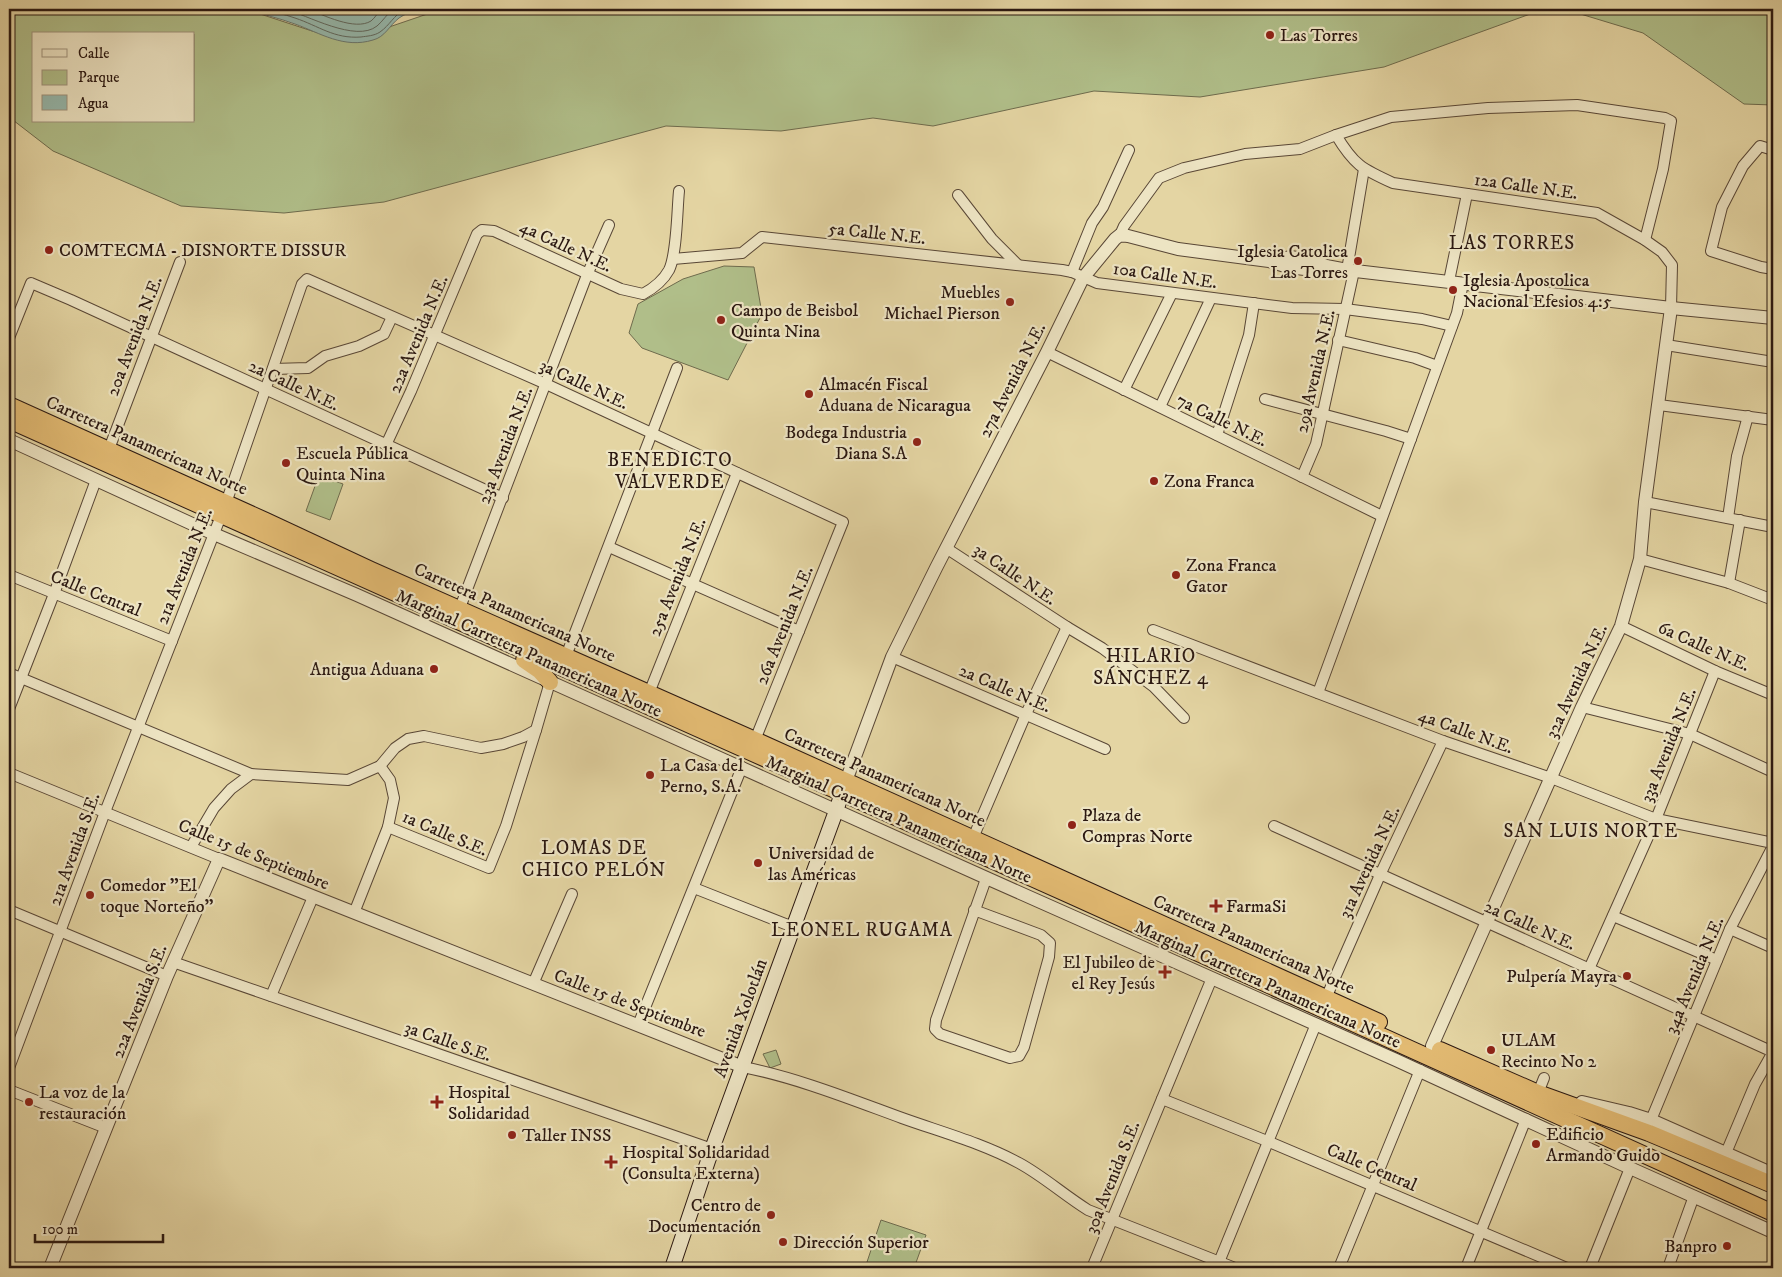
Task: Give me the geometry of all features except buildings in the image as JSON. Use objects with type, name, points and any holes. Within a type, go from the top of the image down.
[{"type":"highway","name":"Carretera Panamericana Norte","points":[[9,405],[109,449],[224,509],[844,787],[1773,1213]]},
{"type":"highway","name":"Carretera Panamericana Norte","points":[[9,420],[191,502],[224,509],[246,520],[266,521],[457,615],[566,656],[756,740],[844,787],[973,838],[1538,1093],[1650,1133],[1773,1185]]},
{"type":"highway","points":[[457,615],[472,635],[520,658],[540,672],[550,682]]},
{"type":"main road","name":"Avenida Xolotlán","points":[[672,1268],[712,1149],[844,787]]},
{"type":"street","name":"27a Avenida N.E.","points":[[844,787],[892,657],[1047,352],[1077,275],[1120,235],[1124,226],[1159,178],[1184,168],[1245,154],[1300,149],[1336,134],[1391,117],[1488,108],[1577,106],[1665,118],[1670,121],[1663,169],[1645,240]]},
{"type":"street","name":"12a Calle N.E.","points":[[1336,134],[1347,153],[1364,170],[1393,183],[1597,213],[1645,240],[1662,252],[1672,264],[1671,308]]},
{"type":"street","points":[[1773,150],[1760,146],[1743,166],[1722,207],[1711,250],[1760,267],[1773,269]]},
{"type":"street","points":[[1077,275],[1092,223],[1103,207],[1129,150]]},
{"type":"street","name":"29a Avenida N.E.","points":[[1302,476],[1316,444],[1345,309],[1364,170]]},
{"type":"street","points":[[673,259],[679,191]]},
{"type":"street","points":[[1449,281],[1467,194]]},
{"type":"street","points":[[958,195],[992,239],[1018,265]]},
{"type":"street","name":"23a Avenida N.E.","points":[[457,615],[587,275],[609,225]]},
{"type":"street","name":"4a Calle N.E.","points":[[477,234],[482,230],[494,231],[587,275],[622,289],[643,294],[662,280],[669,270],[673,259]]},
{"type":"street","name":"22a Avenida N.E.","points":[[386,445],[411,391],[477,234]]},
{"type":"street","points":[[1120,235],[1178,249],[1269,262],[1288,267],[1313,270],[1326,266],[1351,271],[1773,318]]},
{"type":"street","name":"5a Calle N.E.","points":[[673,259],[742,254],[762,237],[1018,265],[1077,275]]},
{"type":"street","name":"20a Avenida N.E.","points":[[109,449],[180,262]]},
{"type":"street","name":"10a Calle N.E.","points":[[1077,275],[1097,283],[1292,308],[1345,309],[1422,319],[1452,326]]},
{"type":"street","name":"3a Calle N.E.","points":[[309,279],[546,384],[843,522]]},
{"type":"street","name":"21a Avenida N.E.","points":[[172,641],[224,509],[302,284],[309,279]]},
{"type":"street","name":"2a Calle N.E.","points":[[9,338],[31,283],[72,300],[503,498]]},
{"type":"street","points":[[1318,693],[1457,313],[1463,283]]},
{"type":"street","points":[[1124,390],[1172,293]]},
{"type":"street","points":[[1160,407],[1211,298]]},
{"type":"street","points":[[1217,436],[1249,335],[1254,303]]},
{"type":"street","name":"32a Avenida N.E.","points":[[1432,1046],[1582,707],[1621,626],[1640,559],[1645,502],[1671,308]]},
{"type":"street","points":[[272,369],[308,368],[326,356],[359,346],[384,334],[392,317]]},
{"type":"street","points":[[1338,340],[1415,358],[1437,366]]},
{"type":"street","points":[[1666,345],[1773,362]]},
{"type":"street","name":"7a Calle N.E.","points":[[1047,352],[1382,516]]},
{"type":"street","points":[[566,656],[677,368]]},
{"type":"street","points":[[1265,399],[1410,439]]},
{"type":"street","points":[[1659,405],[1773,420]]},
{"type":"street","points":[[1728,518],[1737,456],[1748,416]]},
{"type":"street","name":"Marginal Carretera Panamericana Norte","points":[[9,440],[214,534],[358,595],[742,767],[986,879],[1420,1070],[1773,1232]]},
{"type":"street","name":"25a Avenida N.E.","points":[[649,693],[737,473]]},
{"type":"street","points":[[9,710],[96,480]]},
{"type":"street","points":[[1645,502],[1773,527]]},
{"type":"street","points":[[1729,583],[1740,520]]},
{"type":"street","name":"26a Avenida N.E.","points":[[756,740],[843,522]]},
{"type":"street","points":[[609,546],[799,631]]},
{"type":"street","name":"3a Calle N.E.","points":[[946,548],[1102,648],[1154,687],[1184,718]]},
{"type":"street","points":[[1640,559],[1729,583],[1773,600]]},
{"type":"street","name":"Calle Central","points":[[9,575],[172,641]]},
{"type":"street","name":"6a Calle N.E.","points":[[1621,626],[1773,695]]},
{"type":"street","points":[[973,838],[1026,714],[1067,627]]},
{"type":"street","name":"4a Calle N.E.","points":[[1153,630],[1443,741],[1551,778],[1656,818],[1773,845]]},
{"type":"street","name":"21a Avenida S.E.","points":[[9,1068],[105,812],[172,641]]},
{"type":"street","name":"2a Calle N.E.","points":[[892,657],[1105,749]]},
{"type":"street","name":"33a Avenida N.E.","points":[[1590,970],[1656,818],[1715,670]]},
{"type":"street","points":[[9,673],[251,774],[348,780],[380,766],[395,748],[408,739],[424,736],[482,748],[503,744],[536,730],[550,682]]},
{"type":"street","points":[[1582,707],[1690,734],[1773,772]]},
{"type":"street","name":"1a Calle S.E.","points":[[388,827],[489,868],[506,826],[536,730]]},
{"type":"street","name":"31a Avenida N.E.","points":[[1326,998],[1380,875],[1443,741]]},
{"type":"street","points":[[354,913],[388,827],[394,798],[390,780],[380,766]]},
{"type":"street","points":[[638,1024],[742,767]]},
{"type":"street","name":"Calle 15 de Septiembre","points":[[9,773],[313,897],[743,1067],[771,1073],[827,1091],[991,1149],[1038,1175],[1066,1197],[1088,1210],[1218,1265],[1235,1268]]},
{"type":"street","points":[[191,846],[214,808],[231,789],[251,774]]},
{"type":"street","name":"2a Calle N.E.","points":[[1274,826],[1773,1052]]},
{"type":"street","name":"34a Avenida N.E.","points":[[1651,1120],[1730,929],[1773,845]]},
{"type":"street","name":"22a Avenida S.E.","points":[[50,1268],[167,976],[219,859]]},
{"type":"street","points":[[974,910],[1041,935],[1050,943],[1049,957],[1020,1056],[1010,1058],[940,1034],[935,1029],[936,1020],[974,910],[986,879]]},
{"type":"street","points":[[694,888],[793,927]]},
{"type":"street","points":[[533,984],[572,894]]},
{"type":"street","points":[[271,996],[313,897]]},
{"type":"street","points":[[9,910],[167,976]]},
{"type":"street","points":[[1613,916],[1717,960]]},
{"type":"street","points":[[1730,929],[1773,948]]},
{"type":"street","name":"3a Calle S.E.","points":[[173,962],[712,1149]]},
{"type":"street","name":"30a Avenida S.E.","points":[[1092,1268],[1162,1099],[1217,981]]},
{"type":"street","points":[[1218,1265],[1267,1140],[1316,1024]]},
{"type":"street","points":[[1362,1026],[1396,1060]]},
{"type":"street","points":[[1726,1153],[1755,1084],[1773,1052]]},
{"type":"street","points":[[1339,1268],[1420,1070]]},
{"type":"street","points":[[1544,1078],[1538,1093],[1629,1113],[1651,1120],[1773,1174]]},
{"type":"street","points":[[9,1090],[106,1128]]},
{"type":"street","name":"Calle Central","points":[[1162,1099],[1267,1140],[1568,1268]]},
{"type":"street","points":[[1466,1268],[1526,1119]]},
{"type":"street","points":[[1590,1268],[1630,1168]]},
{"type":"street","points":[[1668,1268],[1694,1196]]},
{"type":"green space","points":[[9,9],[245,9],[312,31],[357,42],[392,26],[442,9],[1544,9],[1384,67],[1200,97],[1094,91],[933,126],[873,118],[781,131],[666,126],[384,202],[284,213],[181,206],[53,151],[9,117]]},
{"type":"green space","points":[[1564,9],[1773,9],[1773,105],[1744,104],[1643,33]]},
{"type":"green space","points":[[724,266],[754,267],[762,314],[728,380],[642,348],[629,333],[638,304],[683,279]]},
{"type":"green space","points":[[319,475],[343,484],[330,520],[306,511]]},
{"type":"green space","points":[[776,1050],[781,1064],[770,1068],[763,1054]]},
{"type":"green space","points":[[881,1220],[926,1235],[914,1268],[865,1268]]},
{"type":"water","points":[[247,9],[420,9],[399,18],[377,39],[352,43],[332,39],[289,22]]},
{"type":"place","name":"Las Torres","points":[[1270,35]]},
{"type":"place","name":"COMTECMA - DISNORTE DISSUR","points":[[49,250]]},
{"type":"place","name":"Iglesia Catolica Las Torres","points":[[1358,261]]},
{"type":"place","name":"Iglesia Apostolica Nacional Efesios 4:5","points":[[1453,290]]},
{"type":"place","name":"Muebles Michael Pierson","points":[[1010,302]]},
{"type":"place","name":"Campo de Beisbol Quinta Nina","points":[[721,320]]},
{"type":"place","name":"Almacén Fiscal Aduana de Nicaragua","points":[[809,394]]},
{"type":"place","name":"Bodega Industria Diana S.A","points":[[917,442]]},
{"type":"place","name":"Escuela Pública Quinta Nina","points":[[286,463]]},
{"type":"place","name":"Zona Franca","points":[[1154,481]]},
{"type":"place","name":"Zona Franca Gator","points":[[1176,575]]},
{"type":"place","name":"Antigua Aduana","points":[[434,669]]},
{"type":"place","name":"La Casa del Perno, S.A.","points":[[650,775]]},
{"type":"place","name":"Plaza de Compras Norte","points":[[1072,825]]},
{"type":"place","name":"Universidad de las Américas","points":[[758,863]]},
{"type":"place","name":"Comedor \"El toque Norteño\"","points":[[90,895]]},
{"type":"place","name":"FarmaSi","points":[[1216,906]]},
{"type":"place","name":"El Jubileo de el Rey Jesús","points":[[1165,972]]},
{"type":"place","name":"Pulpería Mayra","points":[[1627,976]]},
{"type":"place","name":"ULAM Recinto No 2","points":[[1491,1050]]},
{"type":"place","name":"La voz de la restauración","points":[[29,1102]]},
{"type":"place","name":"Hospital Solidaridad","points":[[437,1102]]},
{"type":"place","name":"Taller INSS","points":[[512,1135]]},
{"type":"place","name":"Edificio Armando Guido","points":[[1536,1144]]},
{"type":"place","name":"Hospital Solidaridad (Consulta Externa)","points":[[611,1162]]},
{"type":"place","name":"Centro de Documentación","points":[[771,1215]]},
{"type":"place","name":"Dirección Superior","points":[[783,1242]]},
{"type":"place","name":"Banpro","points":[[1727,1246]]},
{"type":"district","name":"LAS TORRES","points":[[1512,242]]},
{"type":"district","name":"BENEDICTO VALVERDE","points":[[670,470]]},
{"type":"district","name":"HILARIO SÁNCHEZ 4","points":[[1151,666]]},
{"type":"district","name":"SAN LUIS NORTE","points":[[1591,830]]},
{"type":"district","name":"LOMAS DE CHICO PELÓN","points":[[594,858]]},
{"type":"district","name":"LEONEL RUGAMA","points":[[862,929]]}]
